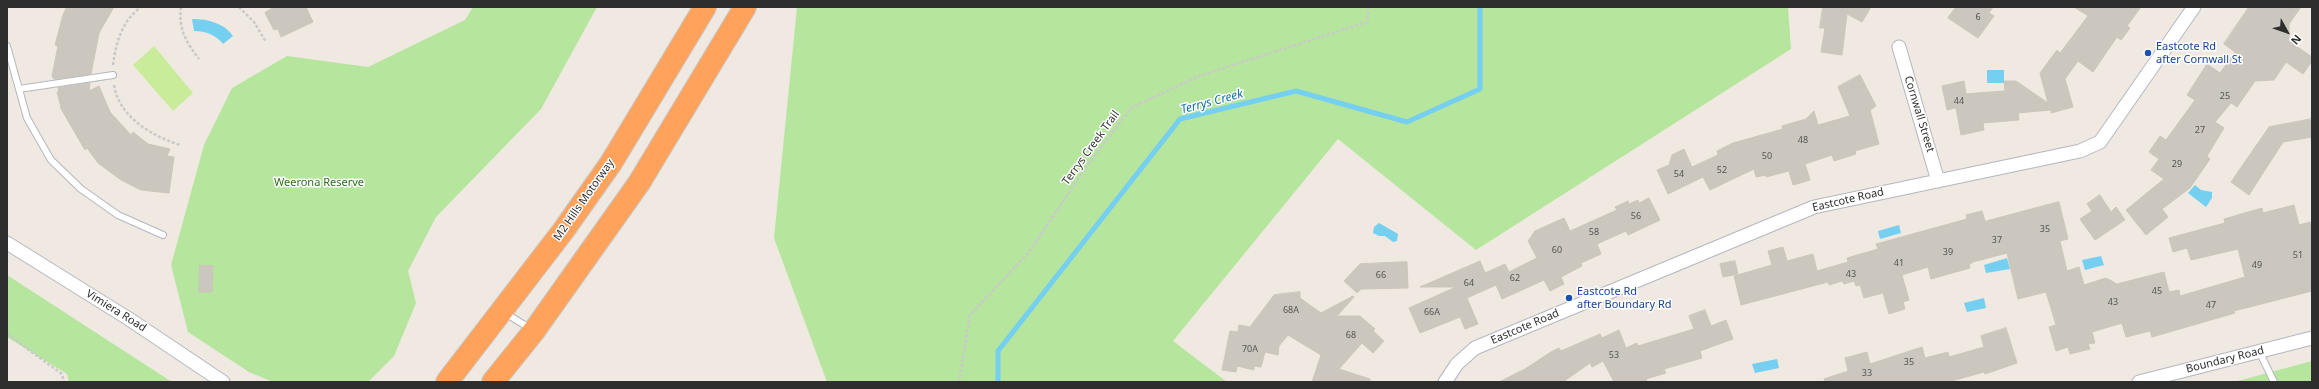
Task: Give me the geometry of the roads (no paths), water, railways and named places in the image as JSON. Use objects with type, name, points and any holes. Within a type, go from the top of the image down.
[{"type":"highway","name":"M2 Hills Motorway","points":[[447,382],[502,311],[611,163],[705,7]]},
{"type":"highway","points":[[493,382],[534,331],[639,183],[745,7]]},
{"type":"street","name":"Eastcote Road","points":[[1445,382],[1457,364],[1475,348],[1814,207],[2080,151],[2100,142],[2194,7]]},
{"type":"street","name":"Cornwall Street","points":[[1898,47],[1938,181]]},
{"type":"street","name":"Vimiera Road","points":[[7,243],[129,319],[223,382]]},
{"type":"street","name":"Boundary Road","points":[[2139,382],[2312,338]]},
{"type":"lane","points":[[7,46],[27,118],[56,164],[81,188],[118,215],[163,235]]},
{"type":"lane","points":[[19,89],[113,75]]},
{"type":"lane","points":[[502,311],[534,331]]},
{"type":"lane","points":[[2259,351],[2274,382]]},
{"type":"water","points":[[192,19],[204,20],[220,25],[233,36],[223,44],[210,34],[194,31]]},
{"type":"water","points":[[1987,70],[2004,70],[2004,83],[1987,83]]},
{"type":"water","points":[[2195,185],[2201,190],[2212,192],[2212,198],[2206,207],[2188,193]]},
{"type":"water","points":[[1379,223],[1398,234],[1397,241],[1393,242],[1385,236],[1379,236],[1373,233],[1374,227]]},
{"type":"water","points":[[1899,225],[1901,233],[1880,239],[1878,231]]},
{"type":"water","points":[[2101,256],[2104,265],[2085,270],[2082,260]]},
{"type":"water","points":[[2007,258],[2010,269],[1986,273],[1984,265]]},
{"type":"water","points":[[1984,298],[1986,308],[1967,312],[1964,303]]},
{"type":"water","points":[[1777,359],[1779,368],[1755,373],[1752,364]]},
{"type":"waterway","name":"Terrys Creek","points":[[998,382],[998,351],[1180,119],[1296,91],[1407,122],[1480,89],[1480,7]]},
{"type":"place","name":"Eastcote Rd after Cornwall St","points":[[2148,53]]},
{"type":"place","name":"Eastcote Rd after Boundary Rd","points":[[1569,298]]},
{"type":"park label","name":"Weerona Reserve","points":[[319,183]]}]
